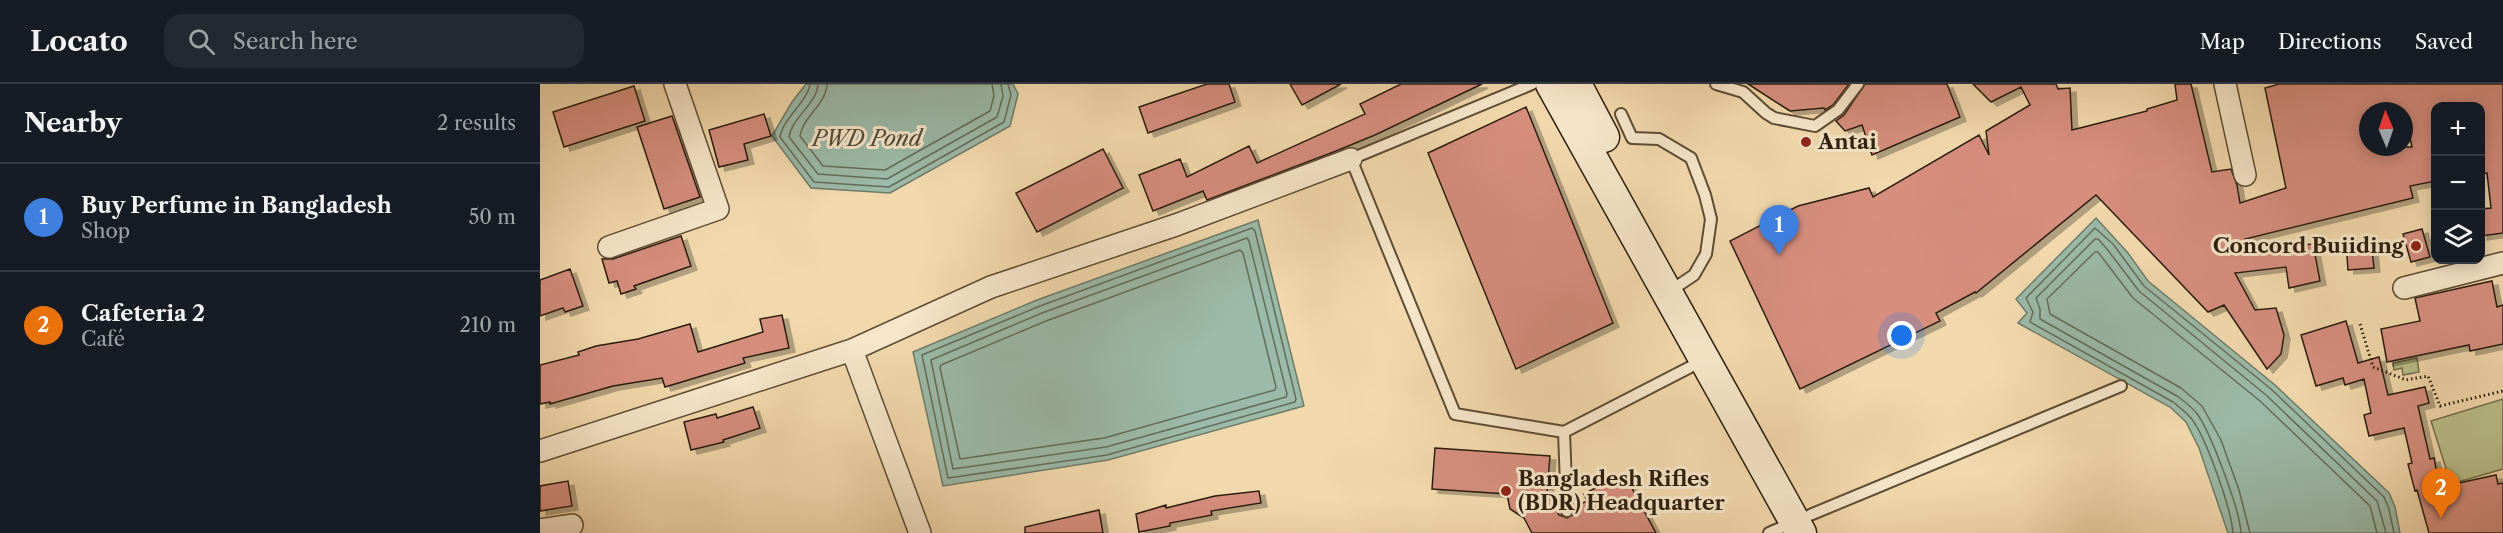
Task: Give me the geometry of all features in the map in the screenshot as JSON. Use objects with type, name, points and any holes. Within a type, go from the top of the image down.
[{"type":"street","points":[[609,247],[718,209],[675,84]]},
{"type":"street","points":[[1551,84],[1676,288],[1713,355],[1799,527]]},
{"type":"street","points":[[1576,84],[1676,288]]},
{"type":"street","points":[[2225,84],[2245,175]]},
{"type":"street","points":[[540,451],[852,350],[991,287],[1176,225],[1351,159]]},
{"type":"street","points":[[2404,288],[2503,263]]},
{"type":"street","points":[[852,350],[920,533]]},
{"type":"street","points":[[540,530],[572,525]]},
{"type":"lane","points":[[1532,84],[1351,159],[1455,414],[1564,432],[1713,355]]},
{"type":"lane","points":[[1716,84],[1743,92],[1774,118],[1815,126],[1838,110],[1858,84]]},
{"type":"lane","points":[[1622,114],[1632,138],[1659,139],[1691,158],[1705,195],[1711,219],[1706,254],[1694,275],[1676,288]]},
{"type":"lane","points":[[1799,527],[2121,386]]},
{"type":"lane","points":[[1564,432],[1567,511]]},
{"type":"path","points":[[2360,324],[2373,368],[2406,380],[2428,376],[2440,406],[2503,391]]},
{"type":"green space","points":[[2417,358],[2419,372],[2403,375],[2402,368],[2394,370],[2393,363]]},
{"type":"green space","points":[[2503,399],[2503,469],[2451,484],[2431,421]]},
{"type":"water","name":"PWD Pond","points":[[806,84],[1013,84],[1018,94],[1010,126],[890,193],[811,188],[772,136],[792,102]]},
{"type":"water","points":[[2096,218],[2128,253],[2148,281],[2275,385],[2389,493],[2395,507],[2400,533],[2228,533],[2199,448],[2186,422],[2170,407],[2018,323],[2027,313],[2016,299]]},
{"type":"water","points":[[1258,220],[1304,406],[1108,460],[943,486],[913,352],[1037,300]]},
{"type":"building","points":[[1207,84],[1229,84],[1235,102],[1148,133],[1139,107]]},
{"type":"building","points":[[1290,84],[1341,84],[1302,105]]},
{"type":"building","points":[[1401,84],[1482,84],[1336,151],[1207,200],[1203,191],[1153,211],[1139,175],[1180,159],[1187,177],[1249,146],[1257,163],[1365,114],[1360,104]]},
{"type":"building","points":[[1748,84],[1849,84],[1833,105],[1825,110],[1824,108],[1790,111]]},
{"type":"building","points":[[1865,84],[1947,84],[1960,117],[1872,155],[1862,125],[1845,131],[1836,121],[1844,115]]},
{"type":"building","points":[[1973,84],[2056,84],[2058,89],[2070,88],[2072,130],[2147,111],[2147,109],[2177,100],[2175,84],[2191,84],[2212,172],[2231,169],[2240,203],[2286,188],[2265,88],[2279,84],[2503,84],[2503,233],[2485,235],[2485,209],[2491,208],[2487,173],[2485,173],[2485,102],[2431,102],[2431,182],[2410,186],[2413,198],[2245,239],[2246,250],[2313,244],[2320,281],[2289,288],[2286,267],[2235,273],[2255,310],[2276,308],[2284,335],[2281,354],[2267,369],[2224,305],[2208,312],[2096,195],[1976,293],[1936,313],[1940,321],[1800,389],[1730,241],[1798,206],[1869,188],[1873,197],[1979,135],[1989,155],[1986,131],[2030,105],[2021,87],[1991,102]]},
{"type":"building","points":[[634,86],[645,121],[564,147],[553,112]]},
{"type":"building","points":[[1526,107],[1613,323],[1516,369],[1428,153]]},
{"type":"building","points":[[764,114],[771,136],[744,144],[748,160],[719,167],[709,130]]},
{"type":"building","points":[[672,116],[700,197],[664,209],[637,127]]},
{"type":"building","points":[[1103,149],[1123,188],[1037,232],[1016,193]]},
{"type":"building","name":"Concord Buiiding","points":[[2422,229],[2430,257],[2411,262],[2403,234]]},
{"type":"building","points":[[681,236],[691,266],[634,286],[636,289],[621,294],[617,281],[609,283],[602,259],[613,259]]},
{"type":"building","points":[[2371,240],[2374,268],[2348,270],[2346,242]]},
{"type":"building","points":[[570,269],[583,306],[565,312],[563,308],[540,316],[540,280]]},
{"type":"building","points":[[2492,281],[2497,307],[2503,305],[2503,344],[2470,351],[2469,345],[2387,362],[2381,329],[2420,321],[2415,298]]},
{"type":"building","points":[[782,315],[789,348],[743,358],[745,363],[665,387],[662,378],[613,386],[550,404],[550,402],[540,404],[540,365],[579,355],[578,352],[596,346],[638,339],[690,324],[698,352],[763,332],[760,319]]},
{"type":"building","points":[[2346,321],[2358,363],[2379,357],[2388,395],[2425,387],[2429,403],[2418,406],[2430,459],[2434,458],[2440,487],[2496,475],[2498,484],[2503,483],[2503,533],[2429,533],[2408,464],[2412,463],[2404,428],[2369,436],[2364,415],[2371,413],[2364,379],[2345,385],[2343,378],[2316,386],[2301,335]]},
{"type":"building","points":[[753,407],[760,428],[723,440],[724,442],[691,450],[684,422],[716,414],[717,418]]},
{"type":"building","name":"Bangladesh Rifles (BDR) Headquarter","points":[[1435,448],[1550,456],[1547,493],[1559,515],[1567,518],[1573,515],[1574,507],[1587,501],[1584,494],[1610,480],[1614,488],[1628,481],[1656,533],[1532,533],[1524,518],[1510,509],[1507,494],[1432,489]]},
{"type":"building","points":[[568,481],[572,506],[540,511],[540,486]]},
{"type":"building","points":[[1259,491],[1261,503],[1211,511],[1212,515],[1139,532],[1136,514],[1166,505],[1166,508],[1215,496]]},
{"type":"building","points":[[1099,510],[1103,533],[1025,533],[1025,527]]},
{"type":"place","name":"Antai","points":[[1806,142]]},
{"type":"place","name":"Concord Buiiding","points":[[2416,246]]},
{"type":"place","name":"Buy Perfume in Bangladesh","points":[[1779,255]]},
{"type":"place","name":"Bangladesh Rifles (BDR) Headquarter","points":[[1506,491]]},
{"type":"place","name":"Cafeteria 2","points":[[2441,518]]}]
